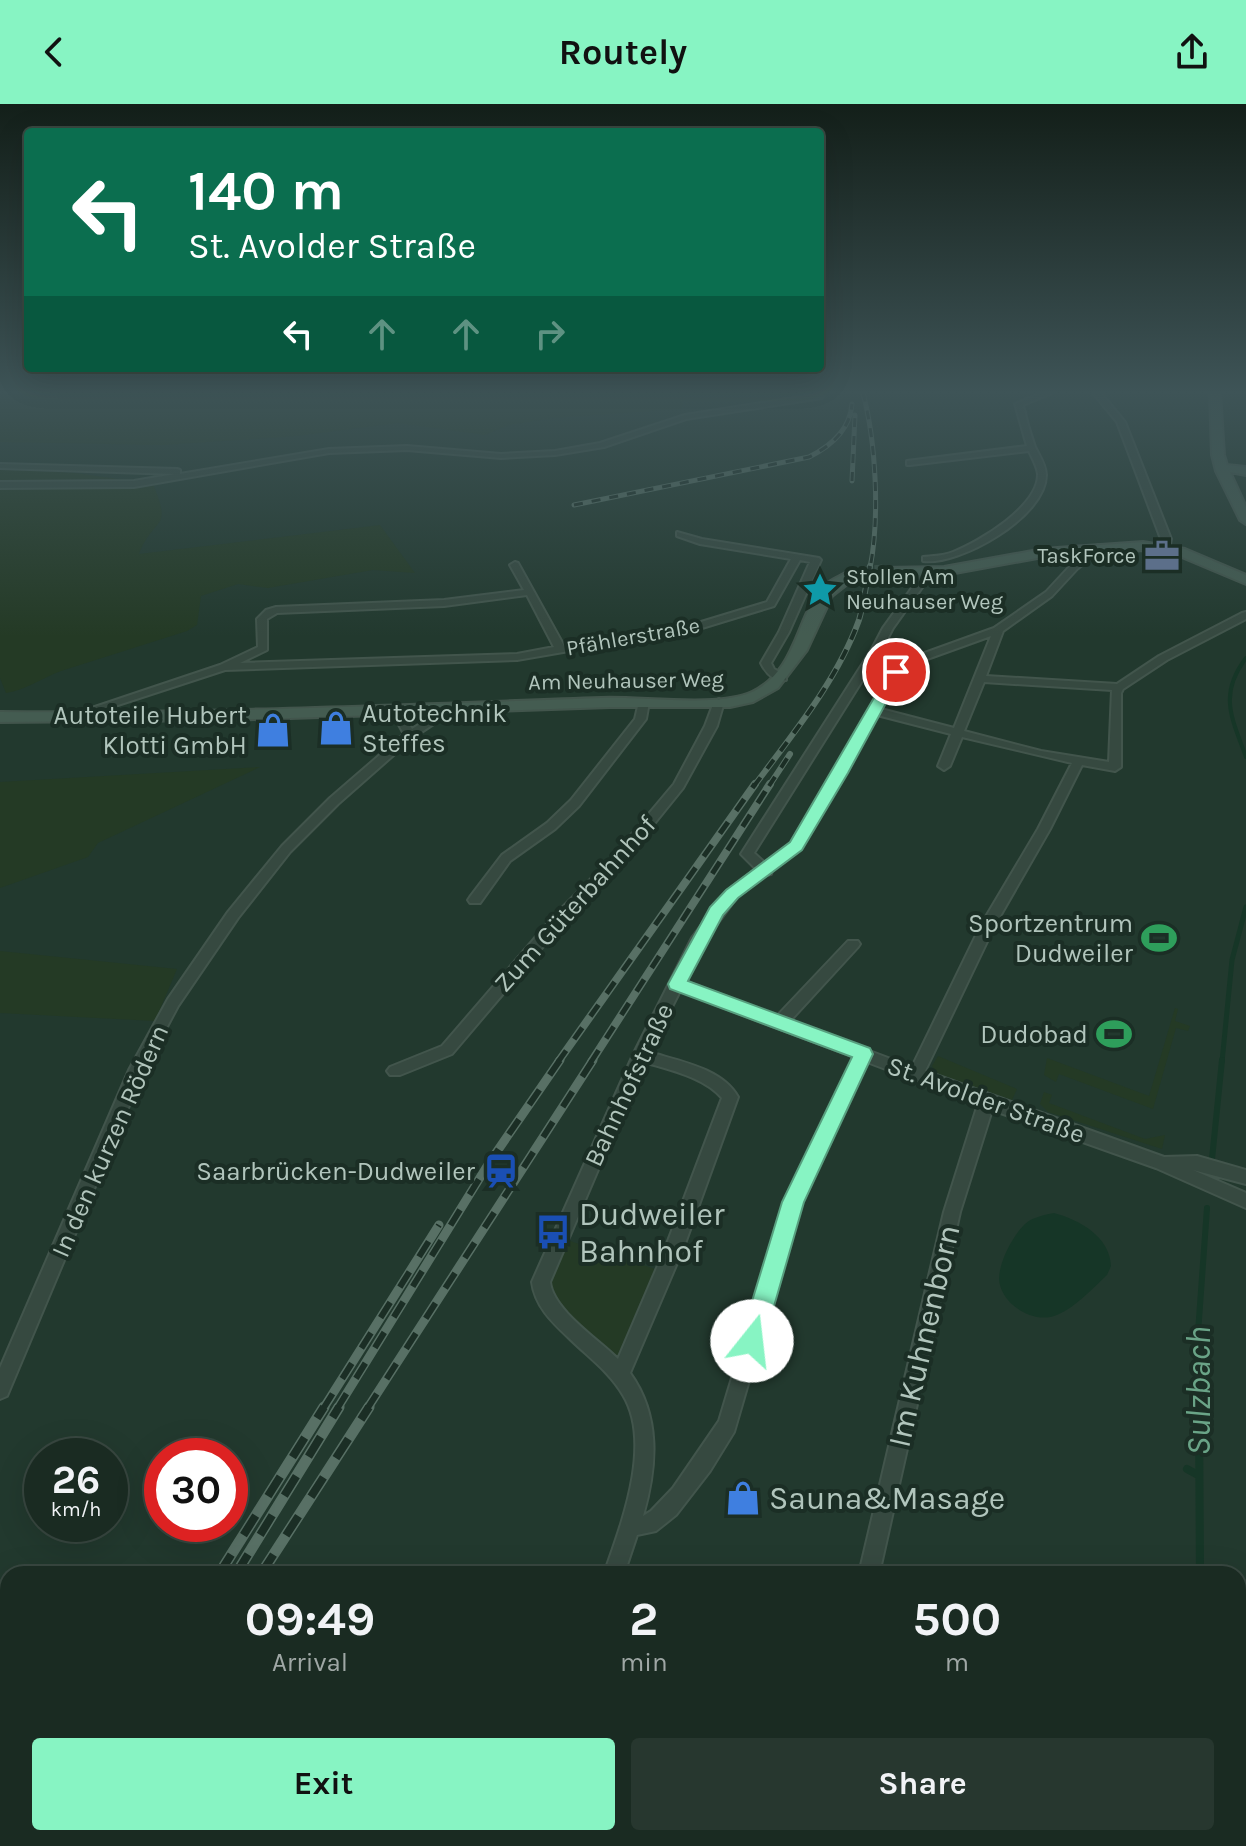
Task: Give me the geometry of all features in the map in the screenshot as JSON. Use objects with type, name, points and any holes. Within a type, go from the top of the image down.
[{"type":"street","points":[[0,485],[107,486],[193,474]]},
{"type":"street","points":[[883,572],[927,566],[962,553],[1021,512],[1039,490],[1041,474]]},
{"type":"street","points":[[1141,474],[1166,539],[1166,548]]},
{"type":"street","points":[[1224,474],[1242,514]]},
{"type":"street","points":[[680,534],[700,541],[816,560],[784,632],[766,663],[770,671],[782,678],[825,595],[832,586],[852,575]]},
{"type":"street","points":[[927,566],[944,571],[1043,553],[1101,547],[1166,548],[1246,580]]},
{"type":"street","name":"Bahnhofstraße","points":[[620,1376],[551,1308],[541,1291],[541,1282],[640,1055],[716,912],[732,894],[796,846],[901,665],[998,630],[1049,594],[1074,567],[1101,547]]},
{"type":"street","name":"Pfählerstraße","points":[[224,667],[517,657],[702,625],[771,604],[796,558]]},
{"type":"street","points":[[515,565],[561,650]]},
{"type":"street","points":[[766,871],[747,854],[927,566]]},
{"type":"street","points":[[282,664],[263,648],[261,619],[264,614],[288,608],[444,603],[531,592]]},
{"type":"street","points":[[874,711],[1078,762],[1115,767],[1116,693],[1119,687],[1163,658],[1246,615]]},
{"type":"street","points":[[944,766],[998,630]]},
{"type":"street","name":"Pfählerstraße","points":[[68,718],[224,667],[263,648]]},
{"type":"street","name":"Am Neuhauser Weg","points":[[0,717],[68,718],[719,702],[758,696],[782,678]]},
{"type":"street","points":[[980,679],[1119,687]]},
{"type":"street","points":[[475,900],[506,858],[551,826],[575,803],[640,719],[644,702]]},
{"type":"street","name":"Zum Güterbahnhof","points":[[395,1071],[447,1050],[558,920],[615,863],[679,785],[711,726],[719,702]]},
{"type":"street","name":"In den kurzen Rödern","points":[[0,1390],[137,1070],[173,1003],[233,915],[286,849],[334,801],[410,735],[452,707]]},
{"type":"street","points":[[385,710],[402,721],[410,735]]},
{"type":"street","points":[[916,1074],[988,925],[1044,829],[1078,762]]},
{"type":"street","points":[[781,1021],[853,944]]},
{"type":"street","name":"St. Avolder Straße","points":[[677,984],[987,1101],[1162,1163],[1246,1201]]},
{"type":"street","points":[[631,1525],[647,1526],[662,1516],[717,1446],[727,1425],[793,1202],[863,1054]]},
{"type":"street","points":[[617,1566],[631,1525],[643,1464],[643,1430],[635,1398],[620,1376],[674,1249],[730,1097],[723,1086],[715,1082],[640,1055]]},
{"type":"street","name":"Im Kuhnenborn","points":[[871,1566],[952,1212],[987,1101]]},
{"type":"street","name":"St. Avolder Straße","points":[[1162,1163],[1197,1163],[1246,1177]]},
{"type":"shaded area","points":[[0,474],[85,474],[153,484],[161,517],[139,554],[380,525],[415,573],[373,570],[268,588],[238,584],[201,596],[197,625],[187,631],[61,671],[6,693],[0,678]]},
{"type":"shaded area","points":[[260,767],[98,843],[88,857],[0,888],[0,782]]},
{"type":"shaded area","points":[[0,951],[177,969],[155,1021],[0,1013]]},
{"type":"shaded area","points":[[1175,1008],[1178,1009],[1175,1021],[1190,1026],[1188,1031],[1176,1028],[1153,1109],[1059,1074],[1056,1082],[1044,1075],[1047,1058],[1149,1096]]},
{"type":"shaded area","points":[[938,1056],[1017,1089],[1012,1100],[936,1073],[932,1066]]},
{"type":"shaded area","points":[[1044,1092],[1052,1095],[1049,1103],[1145,1139],[1165,1135],[1162,1149],[1048,1112],[1040,1104]]},
{"type":"shaded area","points":[[1054,1213],[1092,1231],[1105,1246],[1111,1266],[1107,1275],[1082,1298],[1068,1309],[1046,1318],[1029,1315],[1014,1306],[1003,1293],[999,1278],[1010,1244],[1025,1224]]},
{"type":"shaded area","points":[[570,1241],[655,1269],[619,1361],[567,1313],[553,1291],[551,1281],[554,1271]]},
{"type":"waterway","name":"Sulzbach","points":[[1246,658],[1237,671],[1230,695],[1232,718],[1246,757]]},
{"type":"waterway","name":"Sulzbach","points":[[1222,1062],[1232,960],[1246,907]]},
{"type":"waterway","name":"Sulzbach","points":[[1212,1159],[1222,1060]]},
{"type":"waterway","name":"Sulzbach","points":[[1199,1409],[1198,1333],[1207,1208]]},
{"type":"waterway","name":"Sulzbach","points":[[1199,1407],[1200,1566]]},
{"type":"waterway","points":[[1187,1469],[1198,1475]]},
{"type":"tunnel","points":[[852,575],[883,572]]},
{"type":"railway","points":[[574,505],[724,474]]},
{"type":"railway","points":[[852,474],[852,481]]},
{"type":"railway","points":[[870,568],[875,526],[875,474]]},
{"type":"railway","points":[[754,786],[812,707],[839,664],[859,620],[870,566]]},
{"type":"railway","points":[[769,786],[790,754]]},
{"type":"railway","points":[[558,1062],[755,784]]},
{"type":"railway","points":[[591,1062],[770,784]]},
{"type":"railway","points":[[337,1409],[489,1163],[560,1060]]},
{"type":"railway","points":[[367,1409],[593,1060]]},
{"type":"railway","points":[[323,1409],[439,1225]]},
{"type":"railway","points":[[224,1566],[324,1407]]},
{"type":"railway","points":[[241,1566],[339,1407]]},
{"type":"railway","points":[[266,1566],[369,1407]]},
{"type":"place","name":"TaskForce","points":[[1162,556]]},
{"type":"place","name":"Stollen Am Neuhauser Weg","points":[[820,590]]},
{"type":"place","name":"Autotechnik Steffes","points":[[336,728]]},
{"type":"place","name":"Autoteile Hubert Klotti GmbH","points":[[273,730]]},
{"type":"place","name":"Sportzentrum Dudweiler","points":[[1159,938]]},
{"type":"place","name":"Dudobad","points":[[1114,1034]]},
{"type":"place","name":"Saarbrücken-Dudweiler","points":[[501,1171]]},
{"type":"place","name":"Dudweiler Bahnhof","points":[[553,1232]]},
{"type":"place","name":"Sauna&Masage","points":[[743,1498]]},
{"type":"route","points":[[752,1341],[793,1202],[863,1054],[677,984],[699,938],[716,912],[732,894],[796,846],[841,773],[896,672]]}]
